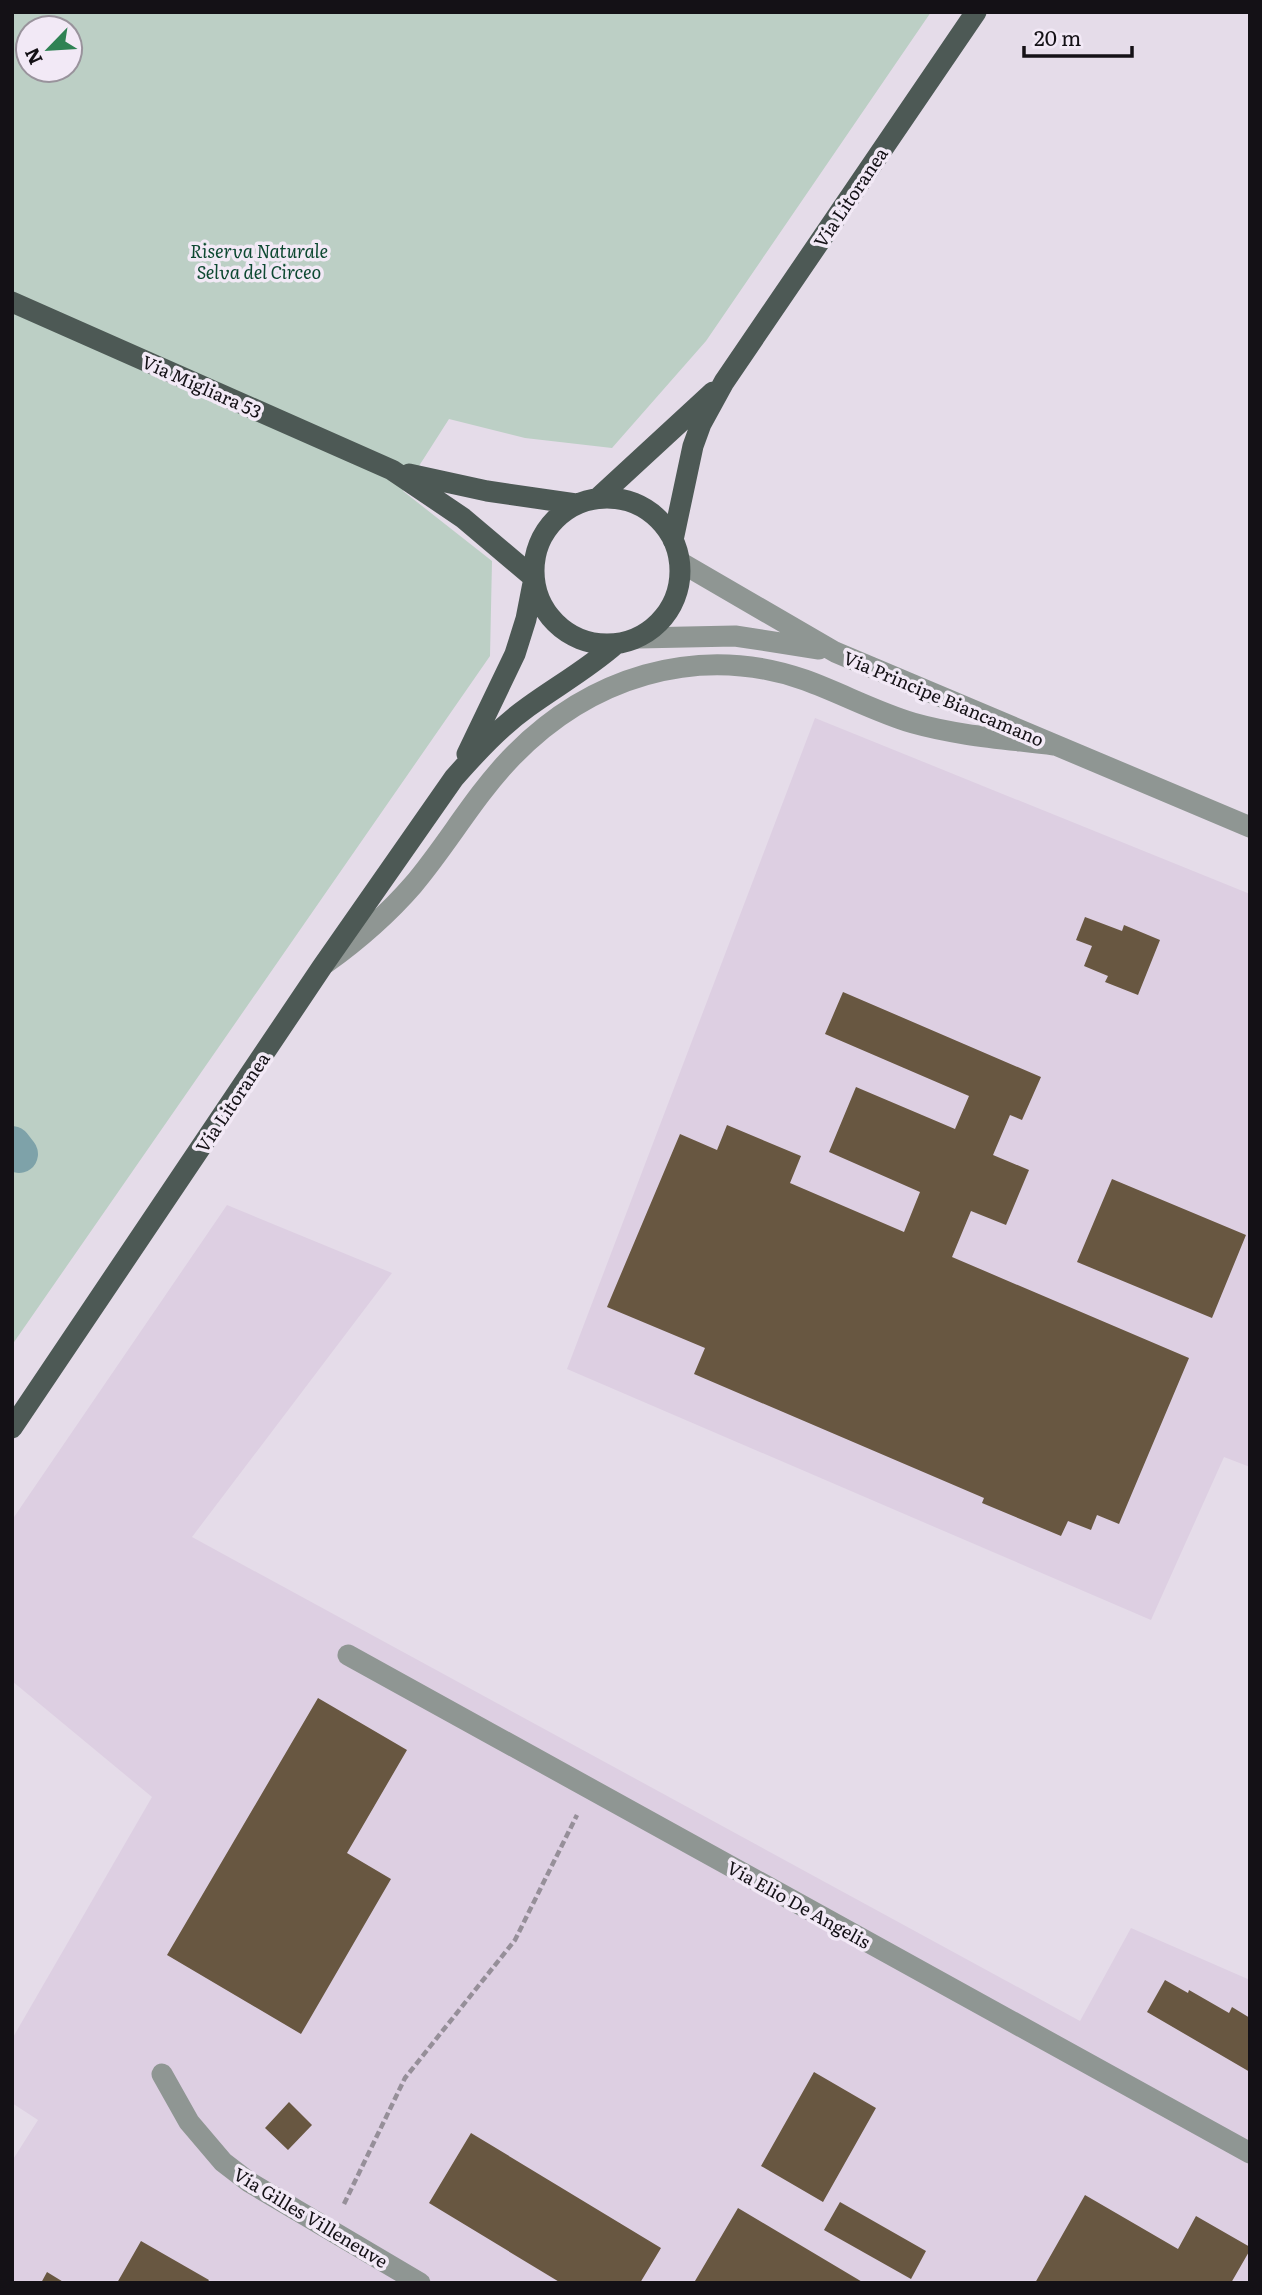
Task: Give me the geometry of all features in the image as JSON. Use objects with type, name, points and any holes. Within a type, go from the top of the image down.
[{"type":"main road","name":"Via Litoranea","points":[[673,540],[693,446],[724,382],[975,12]]},
{"type":"main road","name":"Via Migliara 53","points":[[12,302],[392,470],[463,517],[534,578]]},
{"type":"main road","name":"Via Litoranea","points":[[598,498],[724,382]]},
{"type":"main road","name":"Via Migliara 53","points":[[392,470],[487,491],[576,504]]},
{"type":"main road","points":[[598,498],[621,499],[642,506],[661,521],[673,540],[680,562],[679,585],[671,607],[657,625],[638,638],[616,644],[593,643],[571,635],[553,621],[540,602],[534,578],[534,557],[542,535],[556,517],[576,504],[598,498]]},
{"type":"main road","name":"Via Litoranea","points":[[12,1428],[322,967],[454,778],[512,663],[526,619],[534,578]]},
{"type":"main road","name":"Via Litoranea","points":[[454,778],[504,726],[616,644]]},
{"type":"street","name":"Via Principe Biancamano","points":[[680,562],[835,652],[1250,827]]},
{"type":"street","name":"Via Principe Biancamano","points":[[638,638],[735,636],[835,652]]},
{"type":"street","name":"Via Principe Biancamano","points":[[322,967],[359,939],[413,886],[479,796],[509,760],[533,737],[580,701],[642,675],[708,665],[770,671],[803,680],[887,715],[926,726],[963,734],[1054,745]]},
{"type":"street","name":"Via Elio De Angelis","points":[[348,1655],[1250,2153]]},
{"type":"street","name":"Via Gilles Villeneuve","points":[[162,2074],[189,2122],[223,2162],[249,2182],[420,2283]]},
{"type":"path","points":[[331,2230],[405,2078],[515,1940],[590,1788]]},
{"type":"shaded area","points":[[815,718],[1250,894],[1250,1467],[1224,1457],[1151,1620],[567,1369]]},
{"type":"shaded area","points":[[227,1205],[392,1273],[192,1537],[1080,2021],[1131,1928],[1250,1980],[1250,2283],[12,2283],[12,2161],[38,2120],[12,2103],[12,2039],[152,1797],[12,1681],[12,1520]]},
{"type":"green space","name":"Riserva Naturale Selva del Circeo","points":[[12,12],[931,12],[706,341],[612,448],[525,438],[449,419],[403,491],[492,561],[490,656],[12,1345]]},
{"type":"building","points":[[1085,917],[1122,931],[1124,925],[1160,940],[1138,995],[1105,982],[1108,976],[1084,966],[1092,946],[1076,940]]},
{"type":"building","points":[[843,992],[1041,1077],[1022,1120],[1010,1115],[993,1155],[1029,1170],[1006,1225],[971,1211],[952,1257],[1189,1358],[1119,1524],[1097,1515],[1091,1530],[1068,1521],[1061,1536],[982,1503],[984,1498],[694,1374],[705,1348],[607,1307],[680,1134],[717,1150],[727,1125],[801,1156],[790,1183],[904,1232],[920,1192],[829,1152],[856,1087],[955,1129],[969,1096],[825,1034]]},
{"type":"building","points":[[1112,1179],[1246,1235],[1212,1318],[1077,1262]]},
{"type":"building","points":[[318,1698],[407,1750],[347,1853],[391,1879],[301,2034],[167,1955]]},
{"type":"building","points":[[1165,1980],[1188,1993],[1189,1990],[1229,2013],[1232,2007],[1250,2018],[1250,2072],[1147,2012]]},
{"type":"building","points":[[814,2072],[876,2108],[823,2202],[761,2166]]},
{"type":"building","points":[[289,2102],[312,2125],[288,2150],[265,2128]]},
{"type":"building","points":[[471,2133],[661,2248],[640,2283],[561,2283],[429,2203]]},
{"type":"building","points":[[1085,2195],[1178,2249],[1196,2216],[1250,2247],[1250,2250],[1231,2283],[1035,2283]]},
{"type":"building","points":[[840,2202],[926,2251],[911,2279],[824,2230]]},
{"type":"building","points":[[738,2208],[864,2283],[698,2283],[695,2281]]},
{"type":"building","points":[[141,2241],[209,2280],[207,2283],[117,2283]]},
{"type":"building","points":[[47,2272],[65,2283],[41,2283]]},
{"type":"waterway","points":[[12,1145],[19,1154]]}]
